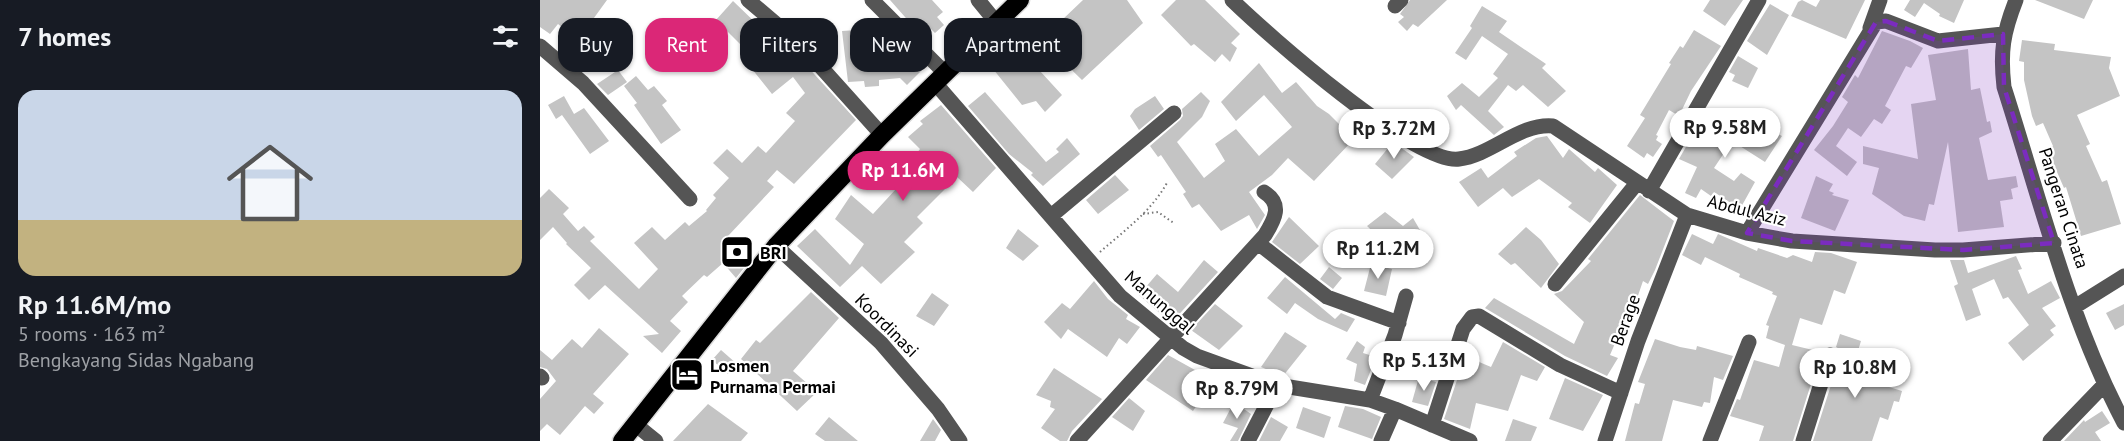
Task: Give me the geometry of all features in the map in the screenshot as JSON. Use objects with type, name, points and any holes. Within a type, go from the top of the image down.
[{"type":"highway","points":[[1000,18],[1020,0]]},
{"type":"highway","points":[[622,441],[776,246],[946,72]]},
{"type":"street","points":[[748,0],[802,46],[882,135]]},
{"type":"street","name":"Manunggal","points":[[872,0],[940,78],[1089,262],[1120,296],[1171,340],[1197,356],[1277,385],[1370,400],[1395,408],[1470,441]]},
{"type":"street","points":[[978,0],[993,18]]},
{"type":"street","name":"Abdul Aziz","points":[[1232,0],[1252,20],[1376,119],[1438,157],[1460,159],[1483,152],[1538,126],[1553,126],[1687,215],[1747,233],[1792,241],[1935,250],[2054,243]]},
{"type":"street","points":[[1555,284],[1643,187],[1760,0]]},
{"type":"street","points":[[1747,233],[1870,29],[1880,0]]},
{"type":"street","name":"Pangeran Cinata","points":[[2016,0],[2003,34],[2001,51],[2004,87],[2054,243],[2104,385],[2124,423]]},
{"type":"street","points":[[1870,29],[1879,21],[1886,21],[1938,41],[2003,34]]},
{"type":"street","points":[[540,46],[583,83],[690,199]]},
{"type":"street","points":[[1051,216],[1174,113]]},
{"type":"street","points":[[1077,441],[1258,243],[1272,224],[1277,207],[1273,198],[1264,192]]},
{"type":"street","name":"Berage","points":[[1605,441],[1638,341],[1687,215]]},
{"type":"street","points":[[1258,243],[1327,297],[1399,323]]},
{"type":"street","name":"Koordinasi","points":[[776,246],[881,343],[938,409],[960,441]]},
{"type":"street","points":[[2076,306],[2124,276]]},
{"type":"street","points":[[1370,400],[1399,323],[1406,296]]},
{"type":"street","points":[[1432,425],[1463,329],[1472,317],[1479,316],[1560,365],[1621,393]]},
{"type":"street","points":[[1710,441],[1749,342]]},
{"type":"street","points":[[1803,441],[1830,355]]},
{"type":"street","points":[[1248,441],[1277,385]]},
{"type":"street","points":[[2050,441],[2104,385]]},
{"type":"street","points":[[1381,441],[1395,408]]},
{"type":"street","points":[[635,424],[656,441]]},
{"type":"path","points":[[1089,262],[1158,199],[1168,181]]},
{"type":"path","points":[[1143,214],[1158,212],[1175,224]]},
{"type":"highlighted area","points":[[1886,21],[1938,41],[2003,34],[2004,87],[2054,243],[1963,250],[1792,241],[1747,233],[1876,22]]},
{"type":"building","points":[[540,0],[607,0],[594,18],[558,18],[558,24],[550,34],[540,27]]},
{"type":"building","points":[[890,0],[932,0],[943,12],[937,17],[944,25],[935,33],[932,30],[932,18],[906,18]]},
{"type":"building","points":[[1083,0],[1127,0],[1143,23],[1082,80],[1074,72],[1082,72],[1082,18],[1064,18]]},
{"type":"building","points":[[1176,0],[1205,0],[1240,34],[1231,43],[1237,48],[1230,62],[1222,54],[1215,62],[1194,44],[1191,46],[1161,15]]},
{"type":"building","points":[[1410,0],[1447,0],[1418,27],[1413,24],[1407,31],[1398,22],[1404,17],[1400,14]]},
{"type":"building","points":[[1710,0],[1743,0],[1725,26],[1703,11]]},
{"type":"building","points":[[1802,0],[1816,7],[1820,0],[1865,0],[1846,39],[1791,16],[1798,2]]},
{"type":"building","points":[[1910,0],[1964,0],[1954,23],[1939,16],[1940,14],[1924,3],[1915,17],[1904,10]]},
{"type":"building","points":[[2035,0],[2093,0],[2084,19]]},
{"type":"building","points":[[733,1],[751,18],[740,18],[740,44],[728,32],[728,18],[718,18]]},
{"type":"building","points":[[1770,4],[1789,15],[1767,55],[1747,41]]},
{"type":"building","points":[[1482,6],[1507,21],[1499,32],[1546,64],[1542,68],[1566,91],[1548,107],[1523,85],[1516,91],[1508,85],[1488,111],[1504,127],[1494,135],[1461,105],[1456,110],[1447,96],[1462,83],[1479,97],[1498,78],[1493,74],[1508,54],[1482,36],[1466,60],[1455,53],[1472,28],[1470,26]]},
{"type":"building","points":[[850,30],[850,72],[920,72],[907,85],[900,78],[879,80],[879,86],[865,87],[864,81],[848,82],[842,31]]},
{"type":"building","points":[[1694,30],[1721,46],[1691,91],[1679,116],[1669,110],[1656,135],[1658,136],[1656,140],[1662,144],[1653,157],[1647,153],[1644,158],[1627,146],[1645,118],[1640,115],[1671,64],[1669,63],[1680,46],[1683,48]]},
{"type":"building","points":[[1882,31],[1923,48],[1911,68],[1906,66],[1885,106],[1891,110],[1882,124],[1874,119],[1861,137],[1848,128],[1836,146],[1857,162],[1847,176],[1814,150],[1848,102],[1842,97],[1855,75],[1858,78]]},
{"type":"building","points":[[2022,40],[2055,44],[2054,50],[2111,57],[2109,68],[2120,96],[2077,115],[2090,144],[2086,146],[2102,182],[2107,180],[2121,224],[2081,236],[2066,187],[2064,188],[2047,149],[2053,146],[2043,123],[2036,126],[2032,116],[2024,80],[2024,62],[2019,61]]},
{"type":"building","points":[[1968,49],[1971,90],[1980,88],[1987,122],[1990,121],[1992,132],[1979,138],[1988,180],[2016,176],[2018,187],[2011,189],[2013,199],[2000,201],[2004,227],[1958,232],[1948,142],[1934,205],[1929,204],[1925,221],[1904,216],[1872,194],[1879,168],[1863,164],[1863,146],[1918,159],[1911,104],[1936,100],[1928,55]]},
{"type":"building","points":[[1738,56],[1758,68],[1748,88],[1732,81],[1735,75],[1729,72]]},
{"type":"building","points":[[1259,63],[1282,93],[1296,82],[1317,106],[1329,114],[1354,139],[1314,181],[1288,158],[1272,175],[1249,192],[1265,215],[1257,229],[1249,215],[1221,231],[1199,204],[1192,208],[1183,194],[1186,192],[1161,155],[1158,157],[1150,146],[1180,120],[1183,116],[1182,109],[1201,92],[1210,101],[1202,117],[1177,142],[1204,178],[1225,161],[1215,144],[1236,129],[1259,156],[1292,127],[1264,95],[1236,121],[1221,102]]},
{"type":"building","points":[[615,72],[620,72],[627,82],[608,95],[597,84]]},
{"type":"building","points":[[754,72],[812,72],[856,120],[794,184],[777,170],[767,181],[774,187],[728,236],[748,261],[742,266],[744,268],[736,278],[723,263],[707,277],[704,275],[682,296],[688,302],[670,321],[681,331],[662,353],[643,336],[659,334],[605,285],[589,300],[574,285],[591,268],[566,244],[553,227],[540,240],[540,198],[549,189],[569,208],[563,214],[578,231],[584,226],[595,237],[590,241],[639,289],[658,269],[634,243],[652,227],[665,240],[685,222],[689,226],[707,211],[716,198],[713,195],[729,178],[713,163],[727,149],[742,163],[758,146],[766,153],[795,121],[786,113],[805,93],[793,77],[772,94]]},
{"type":"building","points":[[995,72],[1041,72],[1062,95],[1045,112],[1036,101],[1022,105]]},
{"type":"building","points":[[636,76],[648,90],[654,86],[667,101],[662,105],[681,130],[661,144],[634,105],[637,103],[624,86]]},
{"type":"building","points":[[985,92],[1046,162],[1059,152],[1056,149],[1067,138],[1080,154],[1043,186],[1031,175],[1033,173],[1009,154],[968,106]]},
{"type":"building","points":[[564,96],[574,114],[584,108],[609,141],[590,154],[562,115],[556,119],[548,105]]},
{"type":"building","points":[[1155,96],[1164,109],[1139,130],[1130,116],[1135,109]]},
{"type":"building","points":[[941,105],[996,168],[973,192],[957,177],[917,217],[923,223],[904,242],[915,252],[881,284],[862,266],[840,287],[797,246],[815,229],[850,265],[864,244],[835,219],[851,195],[873,214],[896,189],[891,186],[920,149],[908,137],[923,124],[920,121]]},
{"type":"building","points":[[1732,118],[1744,126],[1748,123],[1759,129],[1761,125],[1782,136],[1765,162],[1732,141],[1714,168],[1734,181],[1741,173],[1755,182],[1740,209],[1714,192],[1711,196],[1701,189],[1696,198],[1685,193],[1697,167],[1679,159],[1699,124],[1720,135]]},
{"type":"building","points":[[1547,136],[1563,158],[1569,149],[1595,172],[1598,168],[1617,185],[1590,223],[1568,207],[1572,203],[1539,179],[1512,197],[1503,188],[1478,207],[1459,182],[1481,168],[1488,178],[1517,156],[1514,152],[1536,138]]},
{"type":"building","points":[[1393,142],[1414,157],[1392,179],[1375,164]]},
{"type":"building","points":[[1115,175],[1129,190],[1098,214],[1086,200]]},
{"type":"building","points":[[1816,176],[1833,184],[1829,191],[1834,193],[1832,195],[1849,200],[1835,231],[1801,218]]},
{"type":"building","points":[[1640,195],[1674,221],[1655,270],[1648,284],[1643,281],[1633,310],[1631,309],[1619,334],[1610,355],[1618,358],[1607,376],[1565,356],[1485,308],[1494,298],[1574,344],[1584,322],[1554,294],[1562,291],[1591,261],[1588,259]]},
{"type":"building","points":[[1385,212],[1403,226],[1413,218],[1424,237],[1398,256],[1367,226]]},
{"type":"building","points":[[1289,217],[1319,246],[1300,264],[1272,242]]},
{"type":"building","points":[[1526,227],[1541,240],[1559,264],[1541,288],[1515,263],[1511,265],[1498,254]]},
{"type":"building","points":[[1018,229],[1039,246],[1023,261],[1006,248]]},
{"type":"building","points":[[1692,234],[1713,244],[1718,234],[1757,251],[1758,248],[1787,258],[1793,255],[1812,262],[1815,252],[1831,253],[1857,262],[1845,294],[1834,290],[1822,325],[1800,318],[1792,345],[1821,352],[1793,441],[1759,441],[1764,426],[1730,416],[1737,399],[1740,400],[1754,360],[1779,367],[1785,345],[1766,338],[1769,326],[1766,325],[1777,296],[1705,257],[1701,265],[1682,255]]},
{"type":"building","points":[[2016,256],[2022,269],[2018,270],[2028,294],[2051,281],[2060,298],[2042,308],[2056,326],[2050,330],[2054,335],[2023,361],[2008,343],[2029,325],[2008,297],[2003,299],[1994,279],[1972,289],[1981,315],[1966,321],[1954,286],[1958,284],[1950,260],[1964,260],[1968,273]]},
{"type":"building","points":[[1204,260],[1218,272],[1171,323],[1139,295],[1157,274],[1178,292]]},
{"type":"building","points":[[1371,264],[1392,269],[1386,296],[1364,291]]},
{"type":"building","points":[[1329,267],[1342,278],[1333,289],[1320,279]]},
{"type":"building","points":[[1285,277],[1335,319],[1341,313],[1355,319],[1347,332],[1318,319],[1295,303],[1287,314],[1267,298]]},
{"type":"building","points":[[1094,281],[1108,299],[1128,315],[1126,319],[1140,327],[1127,344],[1119,338],[1107,357],[1068,329],[1061,339],[1044,322],[1062,303],[1070,309]]},
{"type":"building","points":[[811,292],[839,318],[793,371],[817,392],[797,411],[741,359],[756,340],[760,343]]},
{"type":"building","points":[[932,293],[949,305],[934,326],[916,316]]},
{"type":"building","points":[[1215,304],[1243,326],[1219,350],[1191,330]]},
{"type":"building","points":[[2124,304],[2124,325],[2115,330],[2106,313]]},
{"type":"building","points":[[599,328],[629,354],[593,394],[604,403],[594,414],[585,406],[560,435],[547,424],[540,431],[540,399],[556,381],[547,369],[540,367],[540,350],[552,360],[572,339],[582,348]]},
{"type":"building","points":[[1285,332],[1307,346],[1283,376],[1261,367]]},
{"type":"building","points":[[1840,334],[1861,341],[1857,354],[1875,359],[1870,378],[1873,382],[1902,391],[1899,402],[1894,401],[1888,420],[1880,417],[1872,441],[1813,441],[1832,382],[1835,384],[1845,352],[1836,347]]},
{"type":"building","points":[[1655,339],[1680,347],[1696,350],[1697,346],[1733,356],[1723,380],[1714,377],[1710,403],[1704,402],[1702,407],[1673,400],[1662,441],[1625,441],[1635,403],[1639,404],[1645,384],[1638,382]]},
{"type":"building","points":[[1357,341],[1365,347],[1363,353],[1376,357],[1365,385],[1354,381],[1357,364],[1346,359]]},
{"type":"building","points":[[1503,342],[1545,367],[1537,381],[1521,375],[1508,411],[1476,403],[1470,429],[1444,419],[1465,356],[1491,367]]},
{"type":"building","points":[[721,350],[737,364],[728,374],[712,360]]},
{"type":"building","points":[[1168,355],[1213,380],[1193,411],[1146,380]]},
{"type":"building","points":[[1054,368],[1102,399],[1072,431],[1067,441],[1060,441],[1041,428],[1055,409],[1050,407],[1051,401],[1036,395]]},
{"type":"building","points":[[1419,377],[1436,382],[1428,406],[1412,402]]},
{"type":"building","points":[[1565,378],[1603,395],[1583,431],[1549,419]]},
{"type":"building","points":[[1129,398],[1145,411],[1133,431],[1112,417]]},
{"type":"building","points":[[1234,402],[1251,414],[1238,441],[1230,441],[1238,428],[1223,423]]},
{"type":"building","points":[[708,404],[748,433],[741,441],[673,441]]},
{"type":"building","points":[[1345,406],[1363,409],[1381,417],[1372,439],[1338,427]]},
{"type":"building","points":[[1303,407],[1331,417],[1324,438],[1296,428]]},
{"type":"building","points":[[2102,411],[2110,423],[2095,432],[2101,441],[2064,441],[2084,420],[2085,422]]},
{"type":"building","points":[[829,417],[858,441],[825,441],[815,434]]},
{"type":"building","points":[[1271,417],[1288,427],[1280,441],[1259,441]]},
{"type":"building","points":[[933,419],[941,430],[935,441],[920,441]]},
{"type":"building","points":[[1513,419],[1537,427],[1531,441],[1505,441]]},
{"type":"place","name":"BRI","points":[[737,252]]},
{"type":"place","name":"Losmen Purnama Permai","points":[[687,375]]}]
